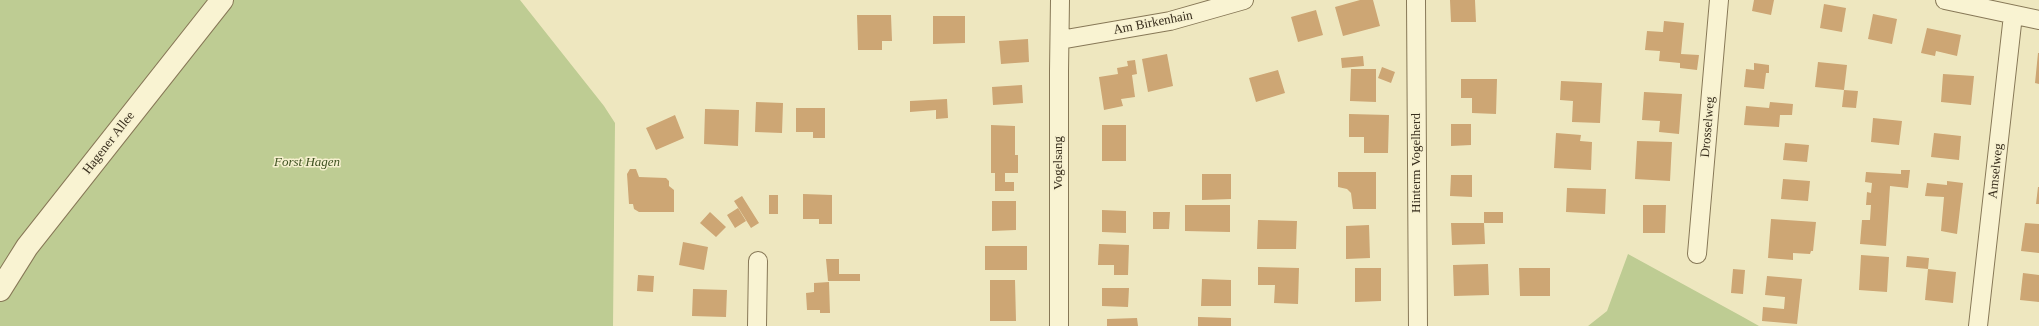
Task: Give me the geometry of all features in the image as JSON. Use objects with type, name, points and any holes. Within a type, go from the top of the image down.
[{"type":"street","name":"Hagener Allee","points":[[0,290],[27,247],[222,0]]},
{"type":"street","name":"Vogelsang","points":[[1059,326],[1060,0]]},
{"type":"street","name":"Am Birkenhain","points":[[1060,40],[1170,21],[1244,0]]},
{"type":"street","name":"Hinterm Vogelherd","points":[[1416,0],[1418,326]]},
{"type":"street","name":"Drosselweg","points":[[1697,254],[1719,0]]},
{"type":"street","points":[[1945,0],[2039,20]]},
{"type":"street","name":"Amselweg","points":[[1978,326],[2013,15]]},
{"type":"street","points":[[757,326],[758,261]]},
{"type":"green space","name":"Forst Hagen","points":[[0,0],[520,0],[604,106],[615,123],[613,326],[0,326]]},
{"type":"green space","points":[[1628,254],[1759,326],[1588,326],[1607,311]]},
{"type":"building","points":[[1360,0],[1373,0],[1380,26],[1343,36],[1335,7]]},
{"type":"building","points":[[1450,0],[1475,0],[1476,22],[1451,22]]},
{"type":"building","points":[[1754,0],[1774,0],[1771,15],[1752,11]]},
{"type":"building","points":[[1824,4],[1846,8],[1842,32],[1820,28]]},
{"type":"building","points":[[1316,10],[1323,35],[1298,42],[1291,17]]},
{"type":"building","points":[[1873,14],[1897,19],[1892,44],[1868,39]]},
{"type":"building","points":[[857,15],[891,15],[892,41],[882,41],[882,50],[858,50]]},
{"type":"building","points":[[933,16],[965,16],[965,43],[933,44]]},
{"type":"building","points":[[1664,21],[1684,23],[1681,54],[1699,55],[1697,70],[1680,68],[1680,63],[1659,61],[1660,51],[1645,50],[1647,31],[1663,32]]},
{"type":"building","points":[[1927,28],[1961,35],[1957,56],[1936,51],[1935,56],[1921,53]]},
{"type":"building","points":[[1028,39],[1029,62],[1001,64],[999,41]]},
{"type":"building","points":[[2039,53],[2039,84],[2035,83]]},
{"type":"building","points":[[1167,54],[1173,86],[1148,92],[1142,59]]},
{"type":"building","points":[[1363,56],[1364,66],[1342,68],[1341,58]]},
{"type":"building","points":[[1135,60],[1137,74],[1132,75],[1135,97],[1121,99],[1123,106],[1104,110],[1099,77],[1118,74],[1117,68],[1128,66],[1127,61]]},
{"type":"building","points":[[1818,62],[1847,65],[1844,90],[1815,87]]},
{"type":"building","points":[[1754,63],[1769,65],[1769,73],[1766,73],[1764,89],[1744,87],[1746,69],[1754,70]]},
{"type":"building","points":[[1382,67],[1395,72],[1391,83],[1378,78]]},
{"type":"building","points":[[1351,69],[1376,69],[1376,102],[1350,101]]},
{"type":"building","points":[[1278,70],[1285,93],[1256,102],[1249,78]]},
{"type":"building","points":[[1943,74],[1974,76],[1971,105],[1941,102]]},
{"type":"building","points":[[1461,79],[1497,79],[1496,114],[1472,113],[1472,98],[1461,98]]},
{"type":"building","points":[[1561,81],[1602,83],[1600,123],[1572,122],[1573,101],[1560,100]]},
{"type":"building","points":[[1022,85],[1023,103],[993,105],[992,87]]},
{"type":"building","points":[[1844,90],[1858,91],[1856,108],[1842,107]]},
{"type":"building","points":[[1644,92],[1682,94],[1679,134],[1659,132],[1660,121],[1642,120]]},
{"type":"building","points":[[947,99],[948,118],[936,119],[936,110],[910,112],[910,101]]},
{"type":"building","points":[[756,102],[783,103],[782,133],[755,132]]},
{"type":"building","points":[[1770,102],[1793,104],[1792,115],[1780,115],[1779,127],[1744,125],[1746,106],[1769,108]]},
{"type":"building","points":[[796,108],[825,108],[825,138],[813,138],[813,132],[796,132]]},
{"type":"building","points":[[705,109],[739,110],[738,146],[704,144]]},
{"type":"building","points":[[1349,114],[1389,115],[1388,153],[1364,153],[1364,137],[1349,137]]},
{"type":"building","points":[[675,115],[684,138],[656,150],[646,128]]},
{"type":"building","points":[[1873,118],[1902,121],[1899,145],[1871,142]]},
{"type":"building","points":[[1451,124],[1471,124],[1471,145],[1451,146]]},
{"type":"building","points":[[991,125],[1015,126],[1015,155],[1018,155],[1018,173],[1005,173],[1005,182],[1014,182],[1014,191],[995,191],[995,173],[991,173]]},
{"type":"building","points":[[1102,125],[1126,125],[1126,161],[1102,161]]},
{"type":"building","points":[[1556,133],[1581,135],[1580,141],[1592,142],[1591,170],[1554,168]]},
{"type":"building","points":[[1934,133],[1961,136],[1959,160],[1931,157]]},
{"type":"building","points":[[1637,141],[1672,142],[1670,181],[1635,179]]},
{"type":"building","points":[[1785,143],[1809,145],[1807,162],[1783,160]]},
{"type":"building","points":[[630,169],[636,169],[639,177],[666,178],[669,181],[669,186],[674,190],[674,212],[639,212],[634,209],[633,204],[629,204],[627,174]]},
{"type":"building","points":[[1901,170],[1910,170],[1908,188],[1890,186],[1886,246],[1860,244],[1862,220],[1870,220],[1871,205],[1866,205],[1867,192],[1871,193],[1872,183],[1865,182],[1866,172],[1901,174]]},
{"type":"building","points":[[1338,172],[1376,172],[1376,209],[1353,209],[1351,193],[1347,189],[1338,187]]},
{"type":"building","points":[[1202,174],[1231,174],[1231,199],[1202,200]]},
{"type":"building","points":[[1451,175],[1472,175],[1472,197],[1450,196]]},
{"type":"building","points":[[1783,179],[1810,181],[1808,201],[1781,199]]},
{"type":"building","points":[[1947,181],[1963,183],[1957,234],[1941,231],[1944,197],[1925,196],[1927,183],[1947,185]]},
{"type":"building","points":[[2038,187],[2039,204],[2036,204]]},
{"type":"building","points":[[1567,188],[1606,189],[1605,214],[1566,212]]},
{"type":"building","points":[[803,194],[832,195],[832,224],[819,224],[819,219],[803,219]]},
{"type":"building","points":[[769,195],[778,195],[778,214],[769,214]]},
{"type":"building","points":[[742,196],[759,223],[751,228],[734,201]]},
{"type":"building","points":[[992,201],[1016,201],[1016,230],[992,231]]},
{"type":"building","points":[[1185,205],[1230,205],[1230,232],[1185,231]]},
{"type":"building","points":[[1643,205],[1666,205],[1665,233],[1643,233]]},
{"type":"building","points":[[738,208],[746,221],[735,228],[727,215]]},
{"type":"building","points":[[1102,210],[1126,211],[1126,233],[1102,232]]},
{"type":"building","points":[[710,212],[726,227],[716,237],[700,223]]},
{"type":"building","points":[[1153,212],[1170,212],[1169,229],[1153,229]]},
{"type":"building","points":[[1484,212],[1503,212],[1503,223],[1484,223]]},
{"type":"building","points":[[1771,219],[1816,222],[1813,251],[1811,251],[1810,254],[1793,253],[1793,260],[1768,258]]},
{"type":"building","points":[[1258,220],[1297,221],[1296,249],[1257,249]]},
{"type":"building","points":[[1451,223],[1484,223],[1485,244],[1452,245]]},
{"type":"building","points":[[2025,223],[2039,224],[2039,253],[2021,251]]},
{"type":"building","points":[[1369,225],[1370,258],[1346,259],[1346,226]]},
{"type":"building","points":[[683,242],[708,247],[704,270],[679,265]]},
{"type":"building","points":[[1099,244],[1129,245],[1128,275],[1114,275],[1114,265],[1098,265]]},
{"type":"building","points":[[985,246],[1027,246],[1027,270],[985,270]]},
{"type":"building","points":[[1861,255],[1889,257],[1887,292],[1859,290]]},
{"type":"building","points":[[1907,256],[1929,258],[1928,269],[1906,267]]},
{"type":"building","points":[[826,259],[839,259],[839,274],[860,274],[860,281],[828,281]]},
{"type":"building","points":[[1488,264],[1489,295],[1454,296],[1453,265]]},
{"type":"building","points":[[1258,267],[1299,268],[1298,304],[1274,303],[1275,285],[1258,285]]},
{"type":"building","points":[[1355,268],[1381,268],[1381,301],[1355,302]]},
{"type":"building","points":[[1519,268],[1550,268],[1550,296],[1520,296]]},
{"type":"building","points":[[1733,269],[1745,270],[1743,294],[1731,293]]},
{"type":"building","points":[[1928,269],[1956,272],[1953,303],[1925,300]]},
{"type":"building","points":[[2023,273],[2039,275],[2039,302],[2020,300]]},
{"type":"building","points":[[638,275],[654,276],[653,292],[637,291]]},
{"type":"building","points":[[1767,276],[1802,279],[1797,324],[1762,321],[1763,307],[1784,309],[1785,297],[1765,295]]},
{"type":"building","points":[[1202,279],[1231,280],[1231,306],[1201,306]]},
{"type":"building","points":[[990,280],[1015,280],[1016,321],[990,321]]},
{"type":"building","points":[[829,282],[830,313],[820,313],[820,310],[807,310],[806,293],[814,292],[814,283]]},
{"type":"building","points":[[1102,288],[1129,288],[1128,307],[1102,306]]},
{"type":"building","points":[[693,289],[727,290],[726,317],[692,316]]},
{"type":"building","points":[[1198,317],[1231,318],[1231,326],[1198,326]]},
{"type":"building","points":[[1137,318],[1138,326],[1107,326],[1107,319]]}]
